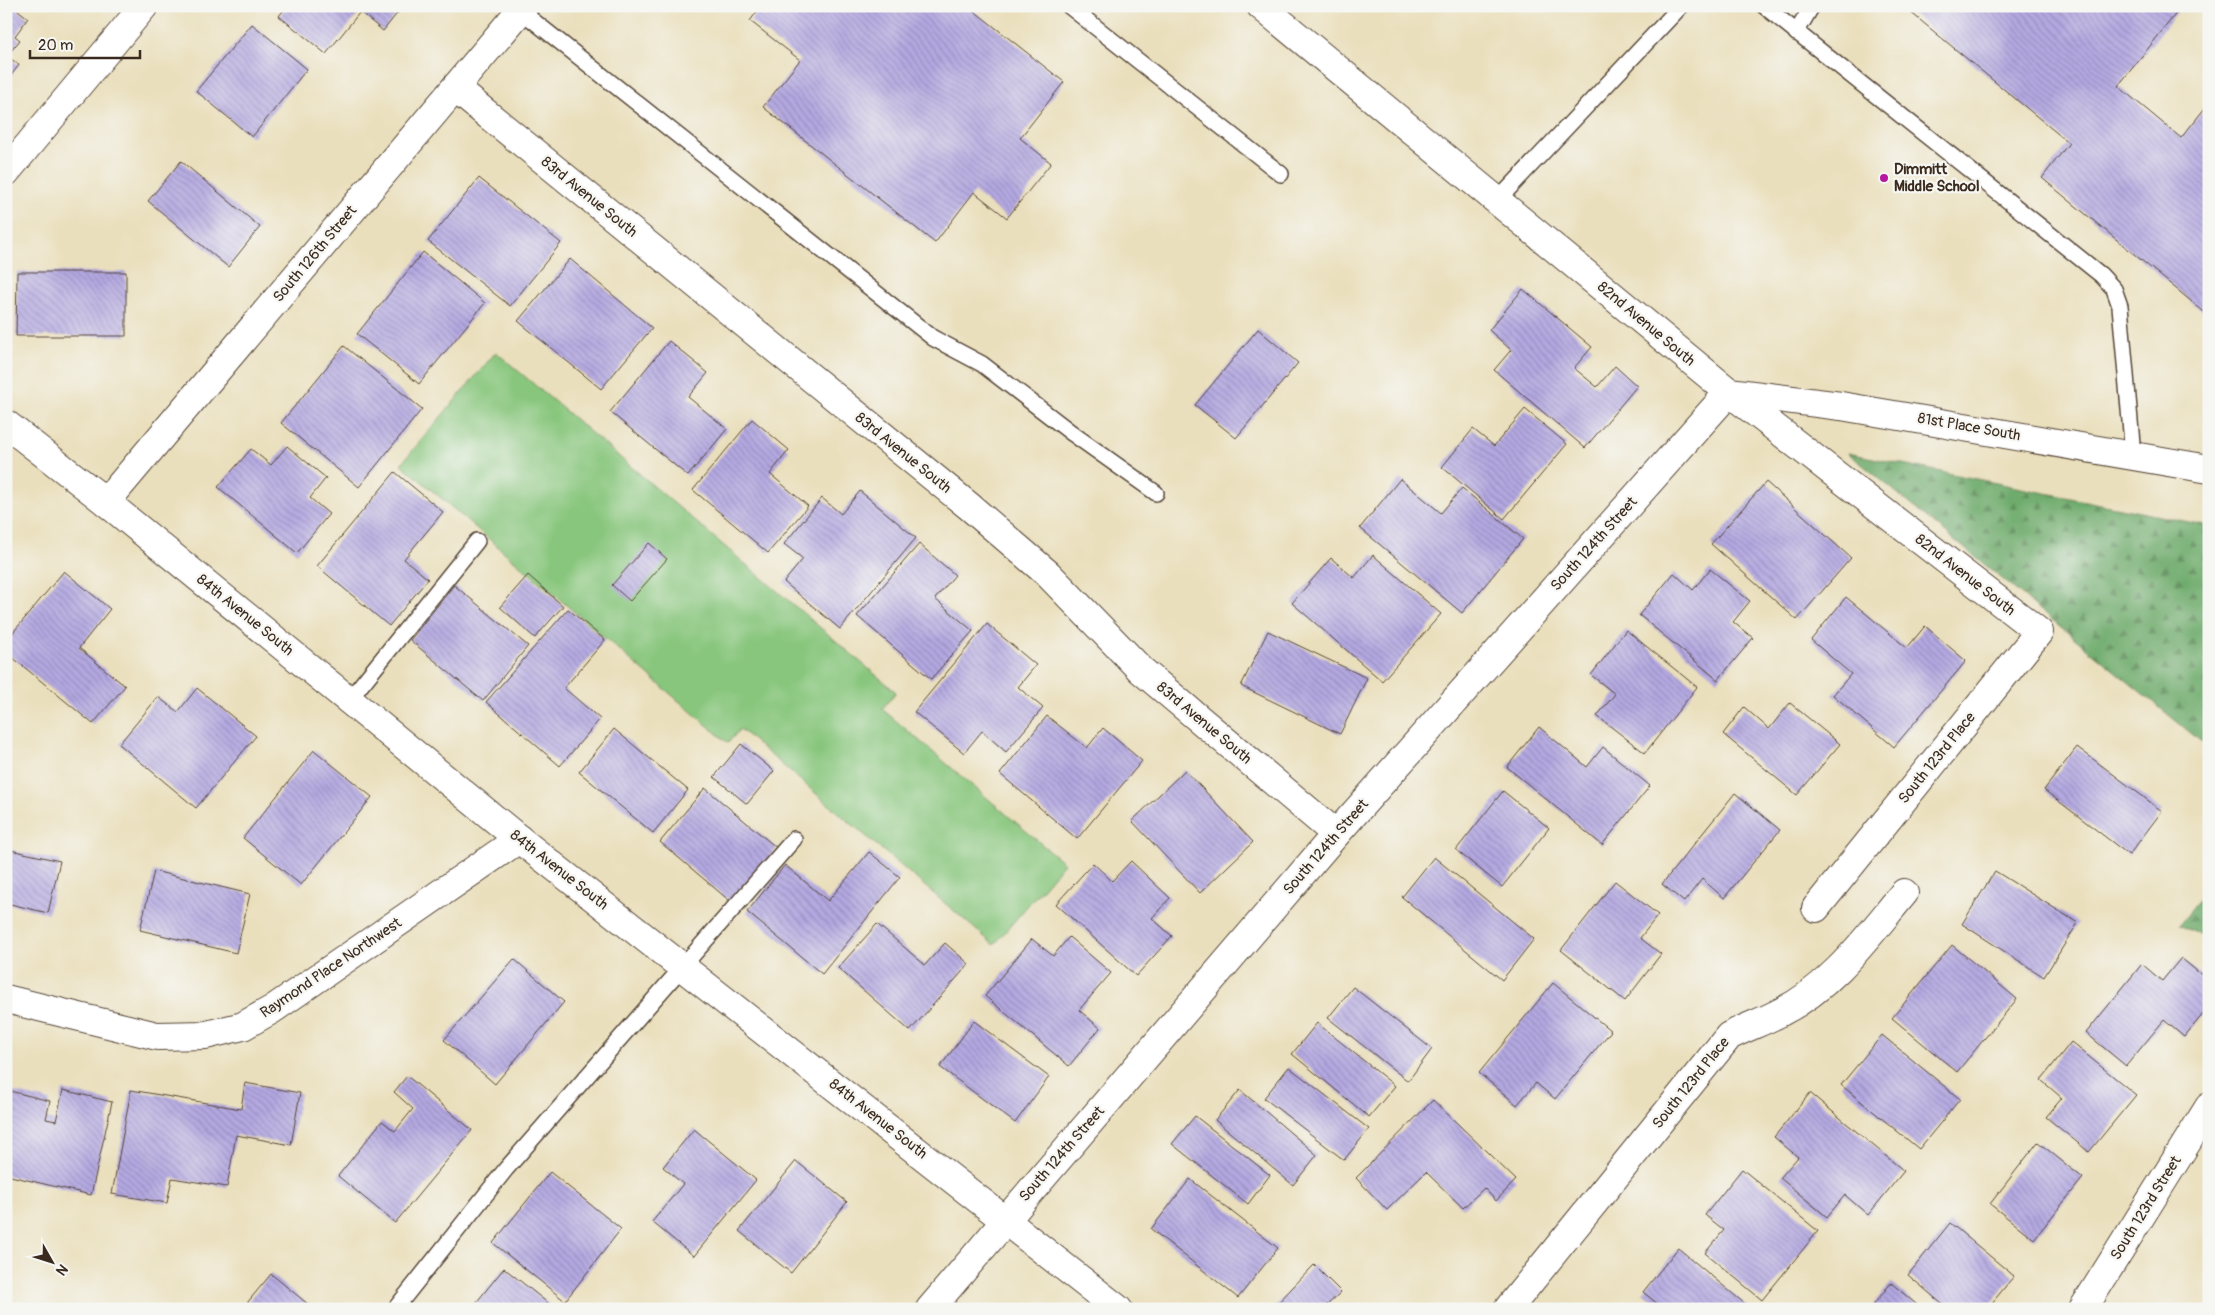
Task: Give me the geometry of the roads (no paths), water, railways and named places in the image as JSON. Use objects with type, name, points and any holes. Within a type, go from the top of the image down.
[{"type":"street","points":[[6,172],[144,6]]},
{"type":"street","name":"82nd Avenue South","points":[[1261,6],[1729,392],[2039,632]]},
{"type":"street","name":"South 126th Street","points":[[106,502],[522,9]]},
{"type":"street","name":"83rd Avenue South","points":[[455,88],[970,507],[1048,574],[1140,670],[1336,834]]},
{"type":"street","name":"81st Place South","points":[[1729,392],[1841,406],[2209,469]]},
{"type":"street","name":"South 124th Street","points":[[930,1309],[1336,834],[1729,392]]},
{"type":"street","name":"84th Avenue South","points":[[6,424],[106,502],[519,839],[1006,1219],[1118,1309]]},
{"type":"street","name":"South 123rd Place","points":[[1816,908],[2039,632]]},
{"type":"street","name":"Raymond Place Northwest","points":[[6,999],[157,1036],[206,1035],[243,1026],[273,1010],[519,839]]},
{"type":"street","name":"South 123rd Place","points":[[1508,1309],[1729,1036],[1782,1012],[1841,968],[1904,893]]},
{"type":"street","name":"South 123rd Street","points":[[2083,1309],[2209,1107]]},
{"type":"lane","points":[[1069,6],[1281,174]]},
{"type":"lane","points":[[1497,201],[1681,6]]},
{"type":"lane","points":[[1764,6],[2101,275],[2114,289],[2120,306],[2133,455]]},
{"type":"lane","points":[[1796,33],[1812,6]]},
{"type":"lane","points":[[522,9],[932,338],[982,364],[1073,434],[1156,493]]},
{"type":"lane","points":[[349,700],[477,541]]},
{"type":"lane","points":[[395,1309],[506,1169],[794,839]]},
{"type":"place","name":"Dimmitt Middle School","points":[[1884,178]]}]
